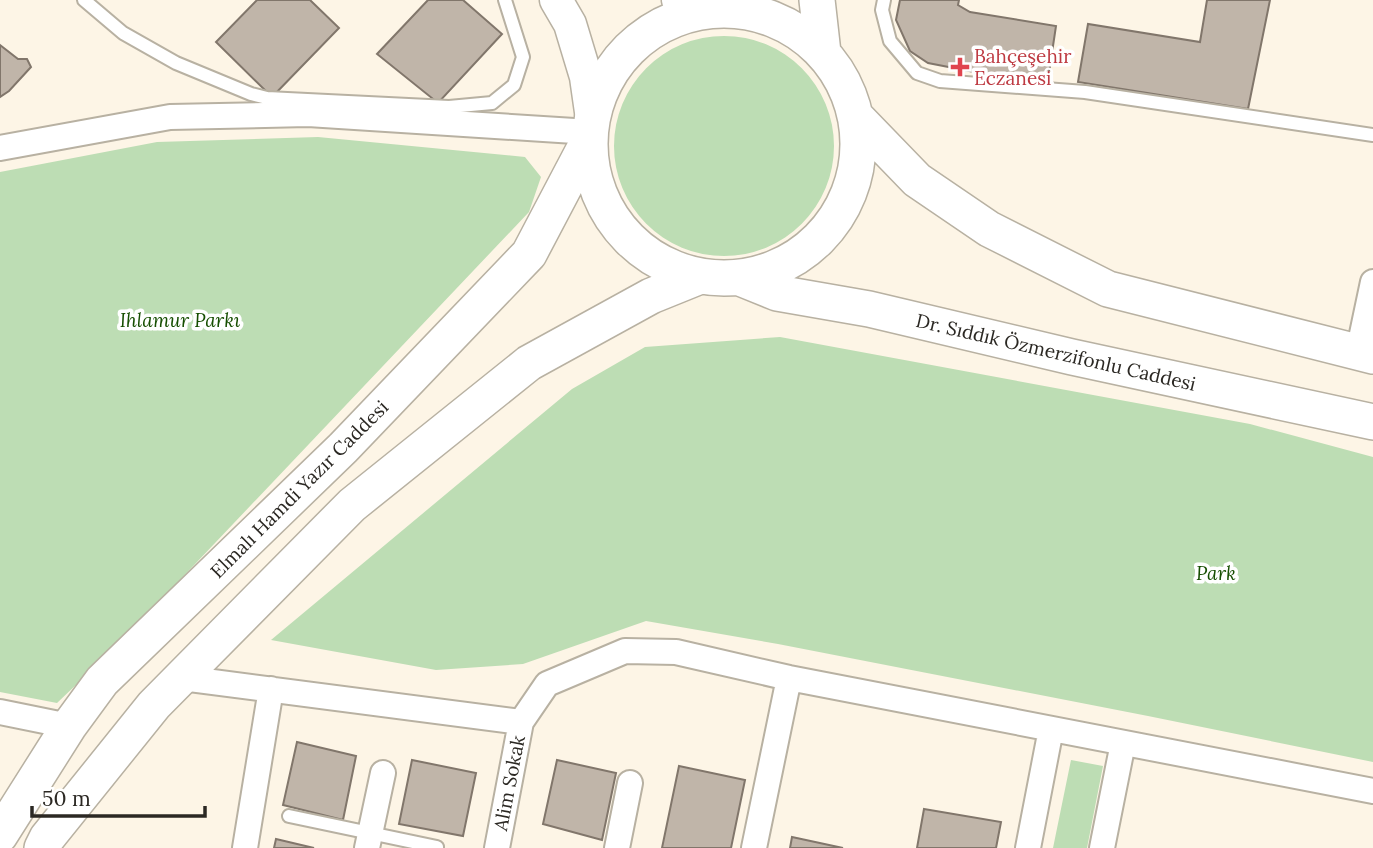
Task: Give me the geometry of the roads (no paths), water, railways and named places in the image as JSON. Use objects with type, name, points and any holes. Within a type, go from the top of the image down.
[{"type":"main road","points":[[591,130],[593,176],[608,212],[631,242],[662,264],[698,277],[740,278],[776,269],[808,250],[833,223],[850,190],[858,154],[856,117],[844,83],[823,53],[817,0]]},
{"type":"main road","name":"Elmalı Hamdi Yazır Caddesi","points":[[0,835],[69,726],[102,681],[343,448],[529,254],[591,130],[605,82],[628,50],[692,4],[764,16],[796,30],[823,53]]},
{"type":"main road","points":[[856,117],[917,180],[989,229],[1108,289],[1366,355]]},
{"type":"main road","points":[[41,848],[154,705],[352,506],[529,363],[651,296],[698,277]]},
{"type":"main road","name":"Dr. Sıddık Özmerzifonlu Caddesi","points":[[740,278],[777,293],[869,309],[1072,357],[1373,422]]},
{"type":"street","points":[[0,148],[170,117],[308,114],[591,130],[586,77],[570,24],[556,0]]},
{"type":"street","points":[[1366,355],[1373,282]]},
{"type":"street","name":"Alim Sokak","points":[[497,848],[520,722],[547,684],[625,652],[676,652],[789,678]]},
{"type":"street","points":[[182,678],[520,722]]},
{"type":"street","points":[[754,848],[789,678],[1373,792]]},
{"type":"street","points":[[244,848],[271,689]]},
{"type":"street","points":[[0,712],[69,726]]},
{"type":"street","points":[[1028,848],[1051,729]]},
{"type":"street","points":[[1102,848],[1123,743]]},
{"type":"street","points":[[368,841],[383,773]]},
{"type":"street","points":[[617,848],[630,783]]},
{"type":"lane","points":[[84,0],[123,33],[176,63],[251,94],[267,98],[449,107],[492,103],[514,85],[523,57],[505,0]]},
{"type":"lane","points":[[884,0],[882,10],[890,41],[917,72],[940,81],[1085,92],[1373,135]]},
{"type":"lane","points":[[289,816],[368,841],[437,847]]},
{"type":"place","name":"Bahçeşehir Eczanesi","points":[[960,67]]},
{"type":"park label","name":"Ihlamur Parkı","points":[[180,320]]},
{"type":"park label","name":"Park","points":[[1216,573]]}]
